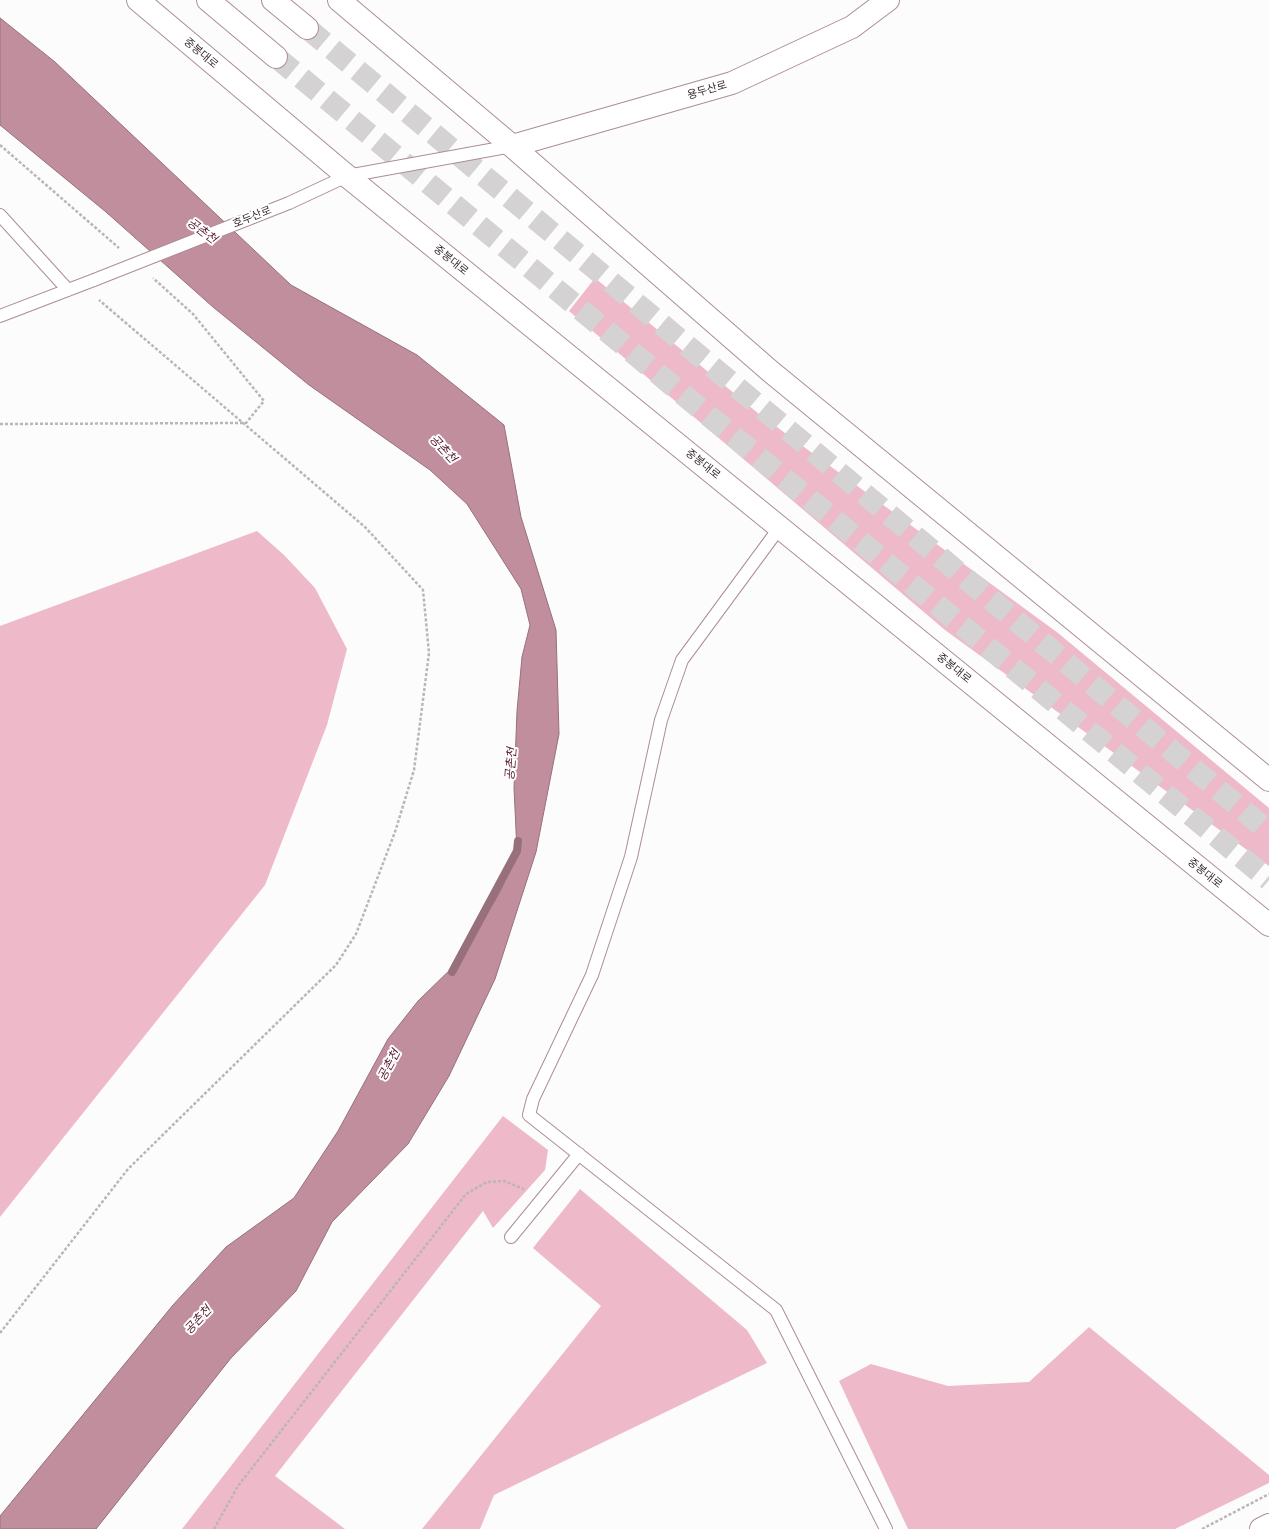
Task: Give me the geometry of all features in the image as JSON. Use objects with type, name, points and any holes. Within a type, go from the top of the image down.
[{"type":"main road","name":"중봉대로","points":[[138,0],[347,176],[1269,925]]},
{"type":"main road","points":[[208,0],[276,57]]},
{"type":"main road","points":[[273,0],[307,28]]},
{"type":"main road","points":[[339,0],[512,146],[770,371],[1269,780]]},
{"type":"main road","name":"용두산로","points":[[512,146],[732,83],[852,27],[888,0]]},
{"type":"main road","points":[[1261,1529],[1269,1525]]},
{"type":"lane","name":"호두산로","points":[[0,316],[82,285],[289,202],[347,176],[512,146]]},
{"type":"lane","points":[[0,216],[68,290]]},
{"type":"lane","points":[[780,527],[682,660],[661,720],[631,857],[592,975],[533,1100],[529,1115],[776,1310],[886,1529]]},
{"type":"lane","points":[[511,1237],[580,1154]]},
{"type":"path","points":[[0,1334],[128,1169],[336,965],[356,934],[395,832],[414,770],[429,653],[423,590],[365,527],[246,423],[82,285]]},
{"type":"path","points":[[0,424],[246,423]]},
{"type":"path","points":[[214,1529],[238,1486],[466,1194],[487,1182],[504,1182],[524,1190],[541,1200]]},
{"type":"path","points":[[1202,1529],[1269,1494]]},
{"type":"shaded area","points":[[595,278],[759,414],[1058,633],[1269,808],[1269,866],[945,630],[569,311]]},
{"type":"shaded area","points":[[257,531],[284,555],[315,588],[347,649],[327,725],[265,885],[0,1217],[0,626]]},
{"type":"shaded area","points":[[503,1116],[548,1150],[545,1170],[493,1228],[483,1211],[275,1476],[345,1529],[182,1529]]},
{"type":"shaded area","points":[[580,1189],[747,1330],[767,1363],[494,1495],[480,1529],[422,1529],[601,1306],[533,1248]]},
{"type":"shaded area","points":[[1089,1327],[1269,1475],[1269,1483],[1175,1529],[908,1529],[839,1381],[871,1364],[948,1386],[1029,1382]]},
{"type":"water","points":[[0,18],[55,62],[291,285],[417,355],[504,425],[521,517],[556,630],[559,734],[536,852],[495,979],[449,1076],[408,1144],[332,1222],[296,1291],[231,1358],[96,1529],[0,1529],[0,1516],[173,1305],[226,1247],[294,1198],[338,1131],[388,1039],[418,1001],[457,963],[500,892],[517,851],[514,788],[517,711],[522,657],[530,625],[521,589],[467,504],[430,470],[309,385],[213,307],[106,212],[0,125]]},
{"type":"waterway","name":"공촌천","points":[[452,972],[517,851],[518,841]]},
{"type":"tunnel","points":[[307,28],[1269,832]]},
{"type":"tunnel","points":[[276,57],[1269,880]]}]
